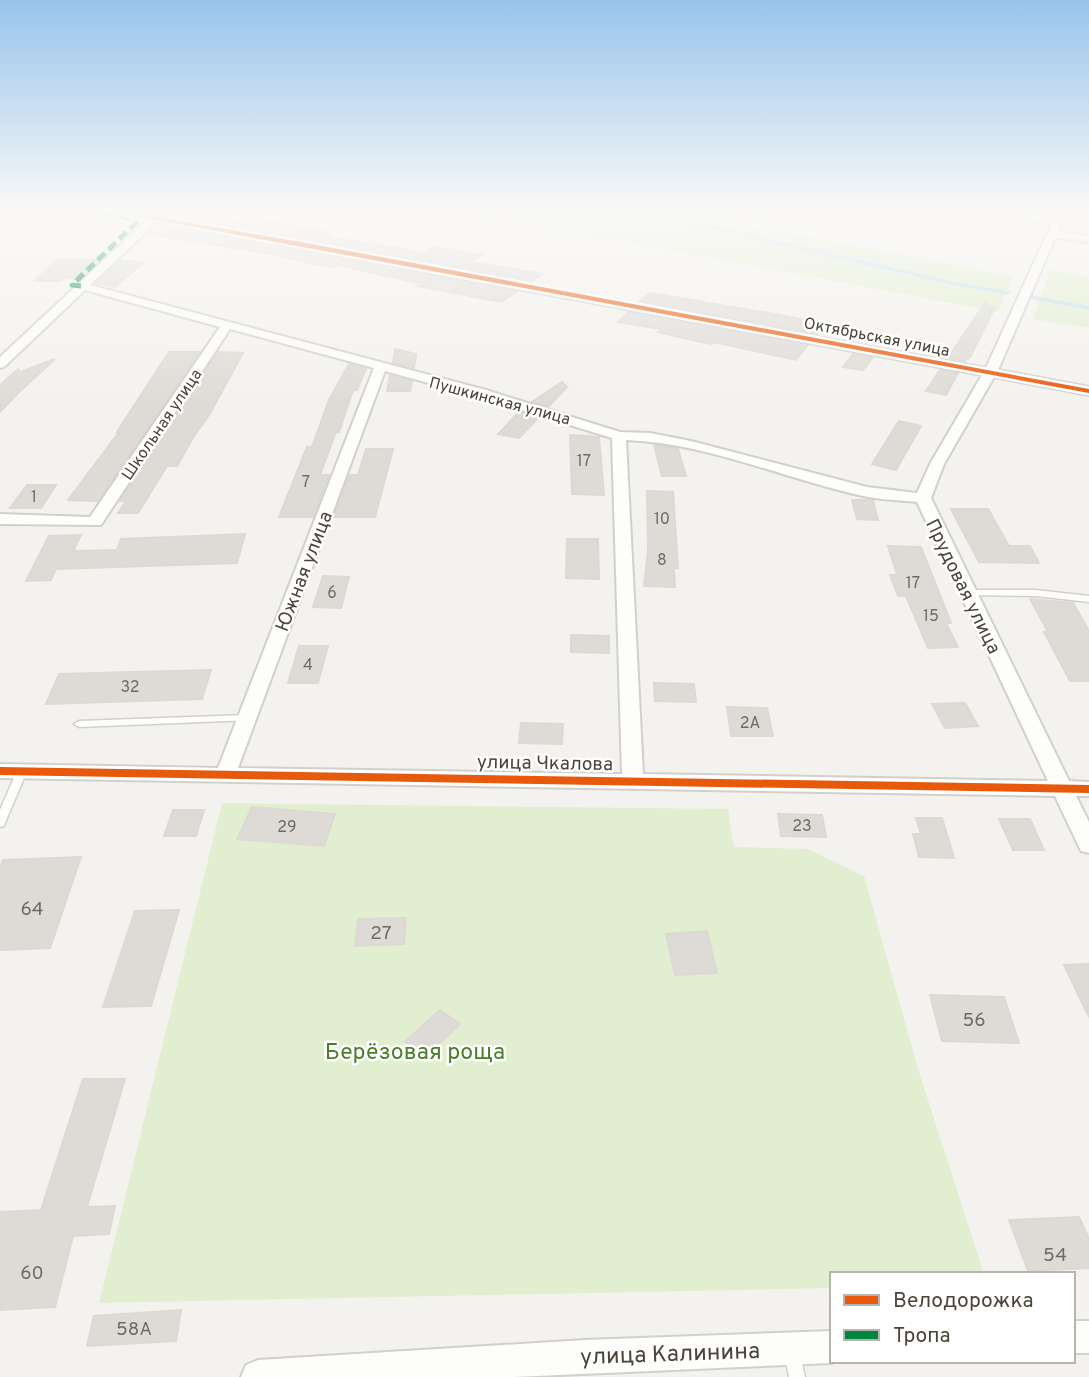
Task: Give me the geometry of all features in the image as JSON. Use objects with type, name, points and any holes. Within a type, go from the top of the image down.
[{"type":"street","points":[[0,364],[90,277]]},
{"type":"street","name":"Октябрьская улица","points":[[471,277],[1089,391]]},
{"type":"street","name":"Прудовая улица","points":[[1031,277],[990,373],[937,464],[923,498],[1089,845]]},
{"type":"street","name":"Пушкинская улица","points":[[80,286],[495,397],[619,436],[650,437],[691,445],[866,492],[923,498]]},
{"type":"street","name":"Школьная улица","points":[[0,519],[95,522],[226,326]]},
{"type":"street","name":"Южная улица","points":[[226,773],[380,368]]},
{"type":"street","points":[[619,436],[633,781]]},
{"type":"street","name":"улица Чкалова","points":[[0,771],[1089,789]]},
{"type":"street","name":"улица Калинина","points":[[258,1377],[794,1363],[830,1348]]},
{"type":"lane","points":[[968,593],[1036,593],[1089,599]]},
{"type":"lane","points":[[79,724],[247,718]]},
{"type":"lane","points":[[0,823],[22,771]]},
{"type":"green space","points":[[814,277],[1012,277],[998,312]]},
{"type":"green space","points":[[1047,277],[1089,277],[1089,328],[1033,319]]},
{"type":"green space","name":"Берёзовая роща","points":[[222,803],[728,809],[734,847],[808,849],[864,876],[919,1072],[983,1272],[830,1272],[830,1288],[99,1303]]},
{"type":"building","points":[[39,277],[65,277],[61,281],[35,281]]},
{"type":"building","points":[[102,277],[126,277],[115,287],[96,283]]},
{"type":"building","points":[[393,277],[442,277],[517,291],[501,302],[418,286],[422,284]]},
{"type":"building","points":[[505,277],[538,277],[531,282]]},
{"type":"building","points":[[650,293],[826,324],[817,334],[639,302]]},
{"type":"building","points":[[985,303],[994,309],[970,357],[965,361],[948,358]]},
{"type":"building","points":[[628,312],[808,345],[796,360],[714,342],[712,344],[692,340],[658,332],[661,329],[618,322]]},
{"type":"building","points":[[395,349],[416,354],[414,368],[393,363]]},
{"type":"building","points":[[169,352],[200,352],[98,501],[68,500],[119,432]]},
{"type":"building","points":[[218,352],[243,353],[209,415],[177,466],[167,466],[138,513],[118,513],[126,501],[120,501]]},
{"type":"building","points":[[853,354],[873,357],[863,370],[843,367]]},
{"type":"building","points":[[55,359],[0,412],[0,385],[18,369],[20,372]]},
{"type":"building","points":[[349,364],[366,369],[357,390],[353,390],[339,432],[336,432],[320,475],[329,475],[313,517],[279,517],[307,447],[312,447],[329,400]]},
{"type":"building","points":[[940,370],[958,373],[946,395],[926,391]]},
{"type":"building","points":[[390,375],[412,381],[410,391],[387,391]]},
{"type":"building","points":[[562,382],[567,387],[548,407],[532,402]]},
{"type":"building","points":[[519,412],[538,418],[519,438],[498,434]]},
{"type":"building","points":[[899,421],[921,426],[896,470],[872,464]]},
{"type":"building","points":[[570,435],[599,437],[604,495],[572,494]]},
{"type":"building","points":[[654,445],[678,449],[686,476],[662,476]]},
{"type":"building","points":[[366,449],[393,449],[375,517],[334,517],[349,475],[358,475]]},
{"type":"building","points":[[27,485],[56,485],[41,508],[10,508]]},
{"type":"building","points":[[647,491],[673,492],[678,568],[674,568],[675,587],[644,586],[648,551]]},
{"type":"building","points":[[852,500],[873,500],[878,520],[857,519]]},
{"type":"building","points":[[951,509],[988,509],[1009,546],[1030,546],[1039,563],[979,562]]},
{"type":"building","points":[[245,534],[237,563],[56,569],[51,580],[26,581],[49,536],[81,535],[73,551],[117,550],[121,539]]},
{"type":"building","points":[[567,539],[598,539],[599,579],[566,578]]},
{"type":"building","points":[[888,546],[921,547],[951,623],[946,623],[958,647],[928,648],[906,596],[898,596],[890,575],[897,575]]},
{"type":"building","points":[[323,576],[349,577],[341,608],[313,607]]},
{"type":"building","points":[[1030,599],[1073,603],[1089,631],[1089,681],[1070,681]]},
{"type":"building","points":[[571,635],[609,636],[609,653],[571,652]]},
{"type":"building","points":[[299,646],[328,646],[318,683],[288,683]]},
{"type":"building","points":[[211,670],[202,699],[46,704],[59,674]]},
{"type":"building","points":[[654,683],[694,684],[696,702],[655,701]]},
{"type":"building","points":[[965,703],[978,726],[945,728],[932,704]]},
{"type":"building","points":[[727,707],[767,708],[773,736],[731,736]]},
{"type":"building","points":[[521,723],[563,724],[562,744],[519,743]]},
{"type":"building","points":[[252,807],[335,814],[324,846],[237,839]]},
{"type":"building","points":[[173,810],[204,810],[196,836],[164,836]]},
{"type":"building","points":[[778,814],[822,815],[826,837],[781,836]]},
{"type":"building","points":[[916,818],[942,818],[954,858],[919,857],[913,834],[921,834]]},
{"type":"building","points":[[999,819],[1030,819],[1044,850],[1013,850]]},
{"type":"building","points":[[81,857],[50,948],[0,950],[0,868],[3,860]]},
{"type":"building","points":[[179,910],[151,1006],[103,1007],[135,911]]},
{"type":"building","points":[[406,918],[404,944],[355,946],[358,919]]},
{"type":"building","points":[[707,931],[717,973],[675,975],[666,934]]},
{"type":"building","points":[[1089,964],[1089,1017],[1064,965]]},
{"type":"building","points":[[930,995],[1004,997],[1019,1043],[942,1041]]},
{"type":"building","points":[[440,1010],[460,1024],[425,1057],[405,1042]]},
{"type":"building","points":[[83,1079],[125,1079],[87,1207],[115,1206],[109,1234],[73,1236],[55,1307],[0,1310],[0,1212],[41,1210]]},
{"type":"building","points":[[1079,1217],[1089,1239],[1089,1268],[1028,1271],[1009,1220]]},
{"type":"building","points":[[181,1310],[176,1341],[87,1346],[94,1316]]},
{"type":"waterway","points":[[927,277],[1008,293]]},
{"type":"waterway","points":[[1031,297],[1089,308]]},
{"type":"marked path","points":[[80,277],[72,285],[81,286]]},
{"type":"cycle path","points":[[479,277],[1089,391]]},
{"type":"cycle path","points":[[0,771],[1089,789]]}]
